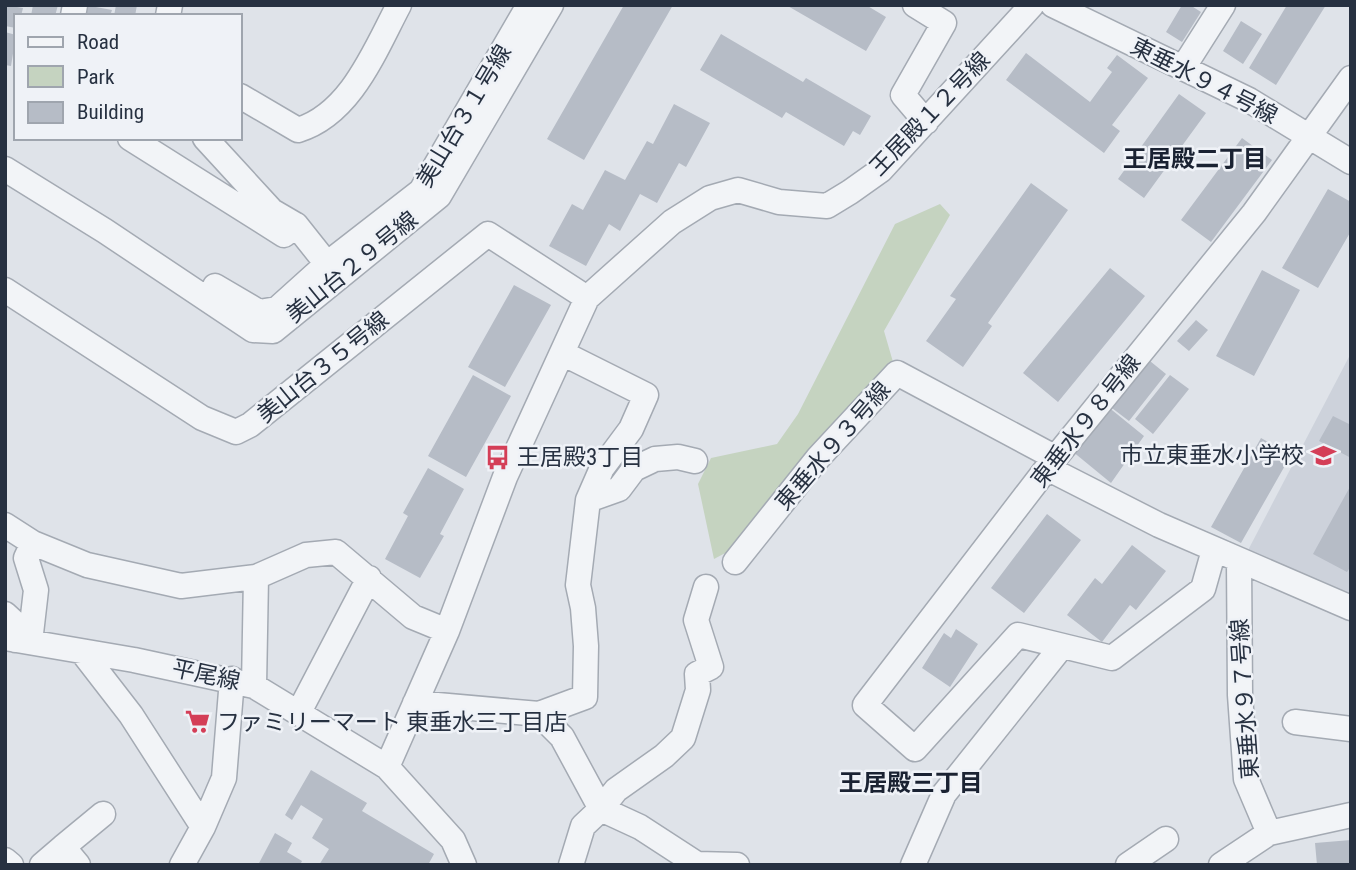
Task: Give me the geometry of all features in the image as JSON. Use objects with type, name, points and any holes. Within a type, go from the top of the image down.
[{"type":"street","points":[[242,97],[298,130],[316,124],[354,87],[399,5]]},
{"type":"street","name":"美山台３１号線","points":[[106,231],[154,249],[259,312],[277,309],[327,264],[421,191],[529,5]]},
{"type":"street","name":"美山台２９号線","points":[[5,169],[106,231],[253,330],[273,331],[439,196],[551,5]]},
{"type":"street","points":[[915,5],[944,23],[903,94],[926,121]]},
{"type":"street","name":"王居殿１２号線","points":[[387,767],[447,631],[505,477],[587,298],[672,222],[710,198],[738,190],[779,202],[827,206],[881,170],[1032,5]]},
{"type":"street","name":"東垂水９４号線","points":[[1053,5],[1249,100],[1309,139],[1351,162]]},
{"type":"street","points":[[1183,68],[1223,5]]},
{"type":"street","name":"東垂水９８号線","points":[[1062,646],[1018,635],[915,749],[865,705],[1052,463],[1237,234],[1351,78]]},
{"type":"street","points":[[133,140],[284,235],[296,225]]},
{"type":"street","points":[[207,140],[272,211],[296,225],[327,264]]},
{"type":"street","name":"美山台３５号線","points":[[5,290],[202,418],[236,432],[250,425],[488,234],[587,298]]},
{"type":"street","points":[[415,703],[539,714],[585,696],[586,646],[578,585],[588,500],[602,468],[631,429],[646,395],[562,354]]},
{"type":"street","name":"東垂水９３号線","points":[[735,562],[818,458],[897,373],[1160,525],[1351,608]]},
{"type":"street","points":[[588,500],[619,489],[634,469],[655,459],[678,457],[695,461]]},
{"type":"street","points":[[5,525],[33,544],[87,565],[181,586],[256,578],[306,555],[336,552],[413,617],[447,631]]},
{"type":"street","points":[[17,640],[36,590],[26,558],[33,544]]},
{"type":"street","points":[[913,865],[944,794],[1062,646],[1112,658],[1203,589],[1214,550]]},
{"type":"street","name":"東垂水９７号線","points":[[1239,561],[1240,695],[1246,779],[1269,833]]},
{"type":"street","points":[[181,865],[203,827],[224,778],[243,683],[256,578]]},
{"type":"street","points":[[299,712],[369,578]]},
{"type":"street","points":[[571,865],[583,826],[616,790],[664,756],[683,738],[698,690],[697,674],[711,667],[696,620],[706,587]]},
{"type":"street","points":[[5,614],[18,625],[17,640]]},
{"type":"street","name":"平尾線","points":[[17,640],[243,683],[299,712],[387,767],[453,840],[464,865]]},
{"type":"street","points":[[83,653],[131,715],[203,827]]},
{"type":"street","points":[[539,714],[562,737],[601,809],[640,827],[697,864],[735,864]]},
{"type":"street","points":[[1295,722],[1351,729]]},
{"type":"street","points":[[41,865],[71,856],[103,814]]},
{"type":"street","points":[[1221,865],[1269,833],[1351,816]]},
{"type":"street","points":[[1128,865],[1166,839]]},
{"type":"street","points":[[5,860],[10,865]]},
{"type":"shaded area","name":"市立東垂水小学校","points":[[1351,353],[1351,600],[1245,556]]},
{"type":"green space","points":[[940,204],[950,215],[884,331],[893,362],[744,543],[714,559],[698,484],[711,458],[777,444],[798,414],[895,224]]},
{"type":"building","points":[[5,5],[23,8],[22,14],[14,14],[14,28],[5,26]]},
{"type":"building","points":[[33,5],[58,5],[56,14],[31,14]]},
{"type":"building","points":[[85,5],[112,10],[111,14],[83,14]]},
{"type":"building","points":[[116,5],[137,5],[135,14],[114,14]]},
{"type":"building","points":[[624,5],[673,5],[584,160],[547,139]]},
{"type":"building","points":[[786,5],[866,5],[886,17],[866,51]]},
{"type":"building","points":[[1182,5],[1190,5],[1201,12],[1182,42],[1166,32]]},
{"type":"building","points":[[1287,5],[1326,5],[1276,85],[1249,68]]},
{"type":"building","points":[[1241,21],[1262,34],[1243,64],[1223,51]]},
{"type":"building","points":[[5,32],[14,34],[14,47],[11,66],[5,65]]},
{"type":"building","points":[[721,34],[803,82],[806,78],[871,116],[860,135],[853,131],[844,146],[786,112],[782,118],[700,70]]},
{"type":"building","points":[[1026,53],[1090,102],[1112,72],[1107,68],[1117,55],[1148,78],[1112,125],[1120,131],[1104,153],[1006,80]]},
{"type":"building","points":[[1179,94],[1206,113],[1144,198],[1118,179]]},
{"type":"building","points":[[674,104],[710,123],[686,167],[679,163],[657,203],[640,194],[620,231],[609,224],[586,266],[549,246],[572,204],[583,210],[605,170],[625,180],[647,141],[653,144]]},
{"type":"building","points":[[1242,138],[1272,160],[1211,242],[1181,220]]},
{"type":"building","points":[[1031,183],[1068,210],[988,323],[992,326],[963,367],[926,341],[956,299],[950,296]]},
{"type":"building","points":[[1328,189],[1351,202],[1351,231],[1318,288],[1282,268]]},
{"type":"building","points":[[1110,268],[1145,296],[1058,402],[1023,373]]},
{"type":"building","points":[[1262,270],[1300,290],[1254,376],[1216,356]]},
{"type":"building","points":[[514,285],[551,305],[505,387],[468,367]]},
{"type":"building","points":[[1196,320],[1208,330],[1189,351],[1177,341]]},
{"type":"building","points":[[1145,357],[1166,374],[1129,421],[1108,405]]},
{"type":"building","points":[[473,375],[511,396],[466,477],[428,456]]},
{"type":"building","points":[[1170,375],[1189,389],[1153,434],[1135,419]]},
{"type":"building","points":[[1107,406],[1144,436],[1111,483],[1072,451]]},
{"type":"building","points":[[1333,416],[1351,425],[1351,458],[1319,441]]},
{"type":"building","points":[[1261,438],[1291,455],[1241,543],[1211,527]]},
{"type":"building","points":[[428,468],[464,489],[440,534],[444,536],[420,578],[385,559],[408,516],[403,513]]},
{"type":"building","points":[[1351,485],[1351,566],[1347,572],[1313,554]]},
{"type":"building","points":[[1047,514],[1081,540],[1024,613],[991,588]]},
{"type":"building","points":[[1132,545],[1166,571],[1136,610],[1130,605],[1102,642],[1067,615],[1095,578],[1102,584]]},
{"type":"building","points":[[956,629],[978,644],[950,687],[922,668],[944,633],[951,638]]},
{"type":"building","points":[[311,770],[367,803],[362,811],[434,854],[428,865],[319,865],[329,849],[312,838],[323,819],[301,805],[292,820],[285,815]]},
{"type":"building","points":[[275,833],[292,843],[287,852],[302,861],[300,865],[258,865]]},
{"type":"building","points":[[1351,840],[1351,865],[1317,865],[1315,843]]},
{"type":"place","name":"市立東垂水小学校","points":[[1324,455]]},
{"type":"place","name":"王居殿3丁目","points":[[497,457]]},
{"type":"place","name":"ファミリーマート 東垂水三丁目店","points":[[197,722]]},
{"type":"district","name":"王居殿二丁目","points":[[1195,159]]},
{"type":"district","name":"王居殿三丁目","points":[[911,783]]}]
